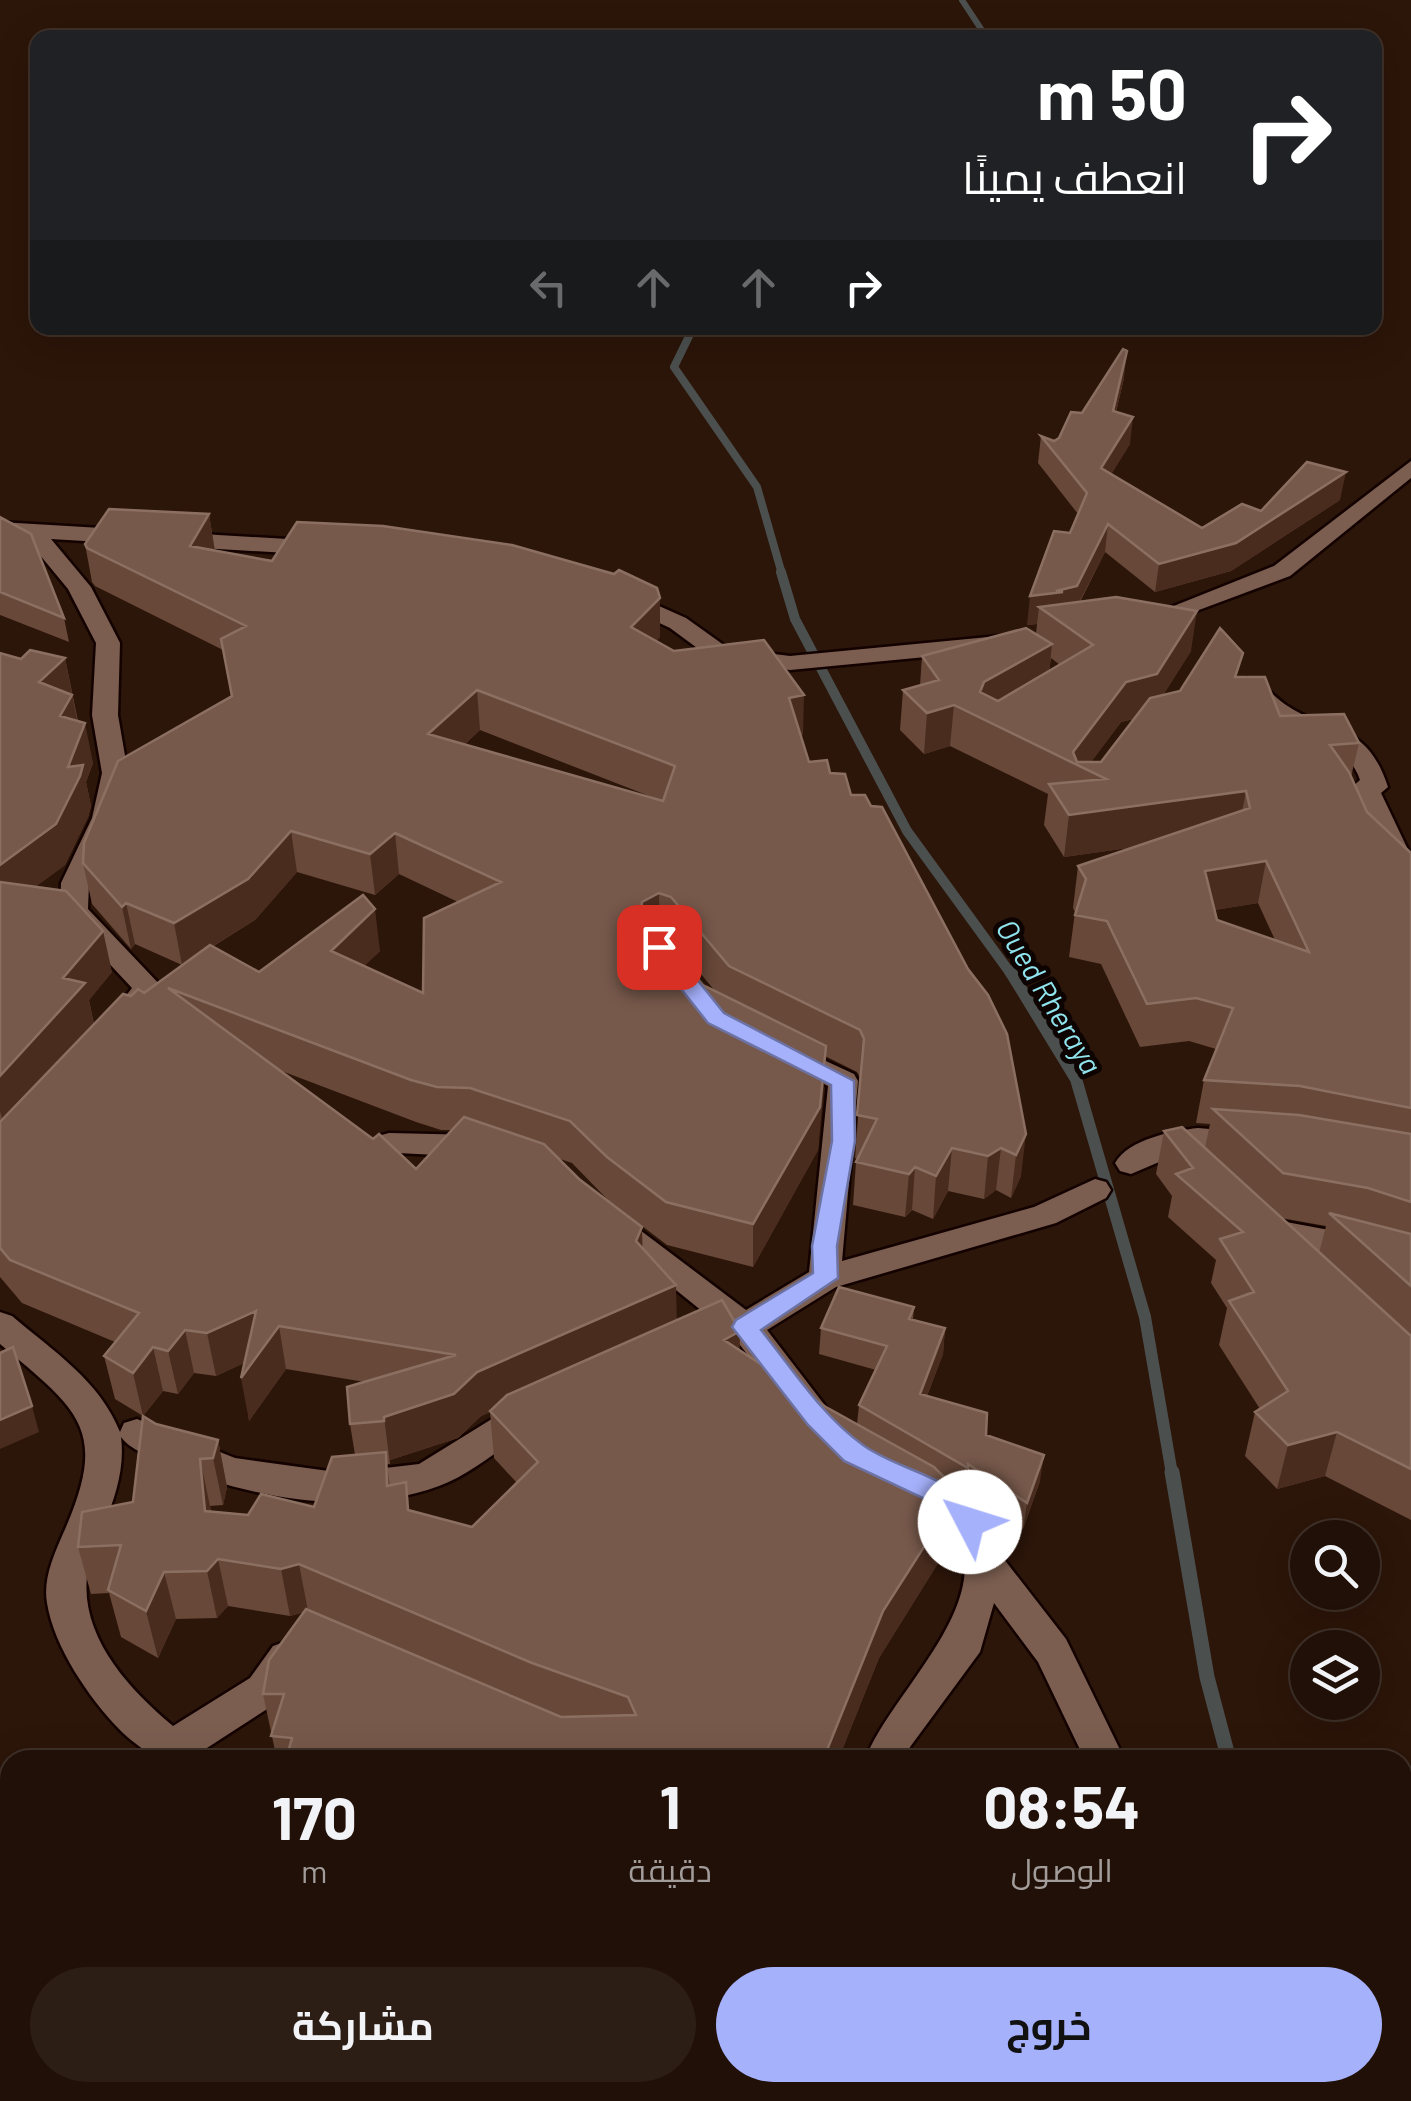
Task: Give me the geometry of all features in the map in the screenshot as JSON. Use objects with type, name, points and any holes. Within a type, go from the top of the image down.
[{"type":"street","points":[[1126,626],[1199,604],[1282,571],[1411,467]]},
{"type":"street","points":[[0,529],[348,549]]},
{"type":"street","points":[[33,532],[80,587],[108,644],[105,715],[114,773],[105,818],[75,883],[74,911],[148,988],[131,1013],[94,1049]]},
{"type":"street","points":[[599,591],[678,622],[721,654],[790,663],[1016,645]]},
{"type":"street","points":[[1231,668],[1279,712],[1324,732],[1365,757],[1375,787],[1365,787],[1390,847],[1411,874]]},
{"type":"street","points":[[764,1042],[843,1081],[844,1141],[824,1246],[826,1278]]},
{"type":"street","points":[[1131,1163],[1168,1141],[1209,1136],[1266,1144]]},
{"type":"street","points":[[1168,1141],[1195,1166]]},
{"type":"street","points":[[389,1144],[473,1145],[508,1157]]},
{"type":"street","points":[[702,1335],[745,1327],[826,1278],[1045,1215],[1095,1190]]},
{"type":"street","points":[[1237,1204],[1309,1272]]},
{"type":"street","points":[[594,1212],[745,1327],[842,1442]]},
{"type":"street","points":[[1265,1230],[1356,1247],[1411,1265]]},
{"type":"street","points":[[0,1325],[78,1395],[103,1430],[103,1466],[93,1510],[69,1564],[66,1606],[96,1668],[133,1717],[168,1750]]},
{"type":"street","points":[[137,1433],[181,1458],[255,1476],[332,1487],[414,1480],[467,1457],[496,1430],[549,1406]]},
{"type":"street","points":[[886,1468],[933,1490],[970,1522],[984,1561],[1052,1652],[1101,1750]]},
{"type":"street","points":[[889,1750],[893,1738],[966,1640],[984,1561]]},
{"type":"street","points":[[178,1750],[264,1690],[306,1630],[323,1638]]},
{"type":"building","points":[[1123,349],[1127,351],[1113,411],[1133,417],[1101,468],[1202,528],[1242,504],[1261,511],[1307,462],[1346,472],[1236,543],[1159,564],[1108,524],[1077,586],[1030,596],[1054,531],[1070,533],[1087,493],[1041,436],[1054,441],[1059,438],[1071,412],[1082,413]]},
{"type":"building","points":[[109,509],[209,514],[190,546],[272,561],[297,522],[383,526],[512,545],[614,574],[619,570],[657,588],[660,598],[631,627],[674,651],[764,640],[804,695],[789,698],[809,762],[827,760],[830,773],[845,774],[851,795],[865,795],[871,806],[882,807],[968,969],[988,995],[1007,1034],[1026,1134],[1016,1155],[1001,1148],[988,1156],[952,1148],[936,1176],[915,1167],[909,1174],[856,1162],[877,1119],[857,1115],[864,1039],[860,1030],[729,966],[671,897],[659,893],[642,902],[641,908],[703,985],[826,1046],[820,1107],[753,1224],[666,1202],[607,1157],[570,1121],[470,1088],[437,1087],[411,1080],[168,988],[373,1139],[379,1134],[416,1169],[464,1117],[544,1144],[579,1179],[642,1227],[636,1241],[676,1285],[477,1372],[454,1394],[384,1417],[384,1421],[350,1424],[347,1387],[456,1355],[279,1326],[241,1378],[256,1311],[207,1333],[185,1330],[168,1351],[153,1347],[133,1373],[104,1356],[139,1313],[10,1260],[0,1248],[0,1122],[123,994],[131,996],[138,989],[144,993],[210,945],[259,972],[363,895],[375,909],[331,951],[423,993],[424,918],[501,882],[395,833],[370,854],[291,831],[248,879],[174,923],[126,903],[122,907],[83,863],[84,843],[118,761],[232,696],[221,639],[246,626],[85,544]],"holes":[[[477,690],[675,766],[663,801],[428,734]]]},
{"type":"building","points":[[0,517],[31,534],[64,618],[0,592]]},
{"type":"building","points":[[1116,597],[1197,611],[1157,674],[1126,682],[1073,752],[1077,762],[1101,762],[1150,698],[1180,691],[1220,628],[1243,653],[1235,677],[1265,677],[1280,716],[1344,714],[1359,743],[1330,745],[1349,772],[1367,812],[1411,853],[1411,1108],[1300,1086],[1204,1080],[1233,1008],[1196,998],[1147,1004],[1107,921],[1075,915],[1086,879],[1078,866],[1250,808],[1246,791],[1069,815],[1049,784],[1106,779],[954,705],[927,713],[903,690],[939,680],[922,656],[1026,628],[1052,644],[984,682],[980,692],[998,701],[1093,645],[1039,607]],"holes":[[[1266,861],[1309,952],[1217,920],[1205,871]]]},
{"type":"building","points":[[30,650],[65,658],[39,682],[72,695],[60,716],[85,723],[68,767],[83,765],[56,824],[0,865],[0,653],[21,659]]},
{"type":"building","points":[[0,882],[66,891],[103,931],[63,978],[85,983],[0,1076]]},
{"type":"building","points":[[1213,1109],[1299,1115],[1411,1134],[1411,1202],[1368,1188],[1283,1173]]},
{"type":"building","points":[[1182,1127],[1411,1336],[1411,1469],[1337,1432],[1288,1445],[1255,1412],[1288,1391],[1229,1301],[1254,1292],[1220,1239],[1243,1232],[1176,1174],[1193,1168],[1164,1131]]},
{"type":"building","points":[[1329,1213],[1411,1234],[1411,1286]]},
{"type":"building","points":[[839,1287],[914,1307],[909,1319],[945,1328],[920,1394],[987,1413],[986,1435],[1044,1455],[1027,1503],[968,1464],[968,1468],[859,1405],[887,1346],[821,1328]]},
{"type":"building","points":[[722,1300],[740,1331],[724,1340],[826,1407],[934,1467],[959,1492],[883,1611],[827,1750],[289,1750],[292,1738],[271,1736],[284,1694],[263,1694],[269,1660],[306,1609],[561,1717],[636,1715],[628,1697],[532,1663],[299,1564],[281,1569],[218,1559],[207,1571],[164,1572],[146,1611],[108,1590],[121,1545],[78,1547],[82,1512],[133,1502],[143,1416],[156,1424],[218,1440],[213,1458],[200,1459],[205,1511],[248,1515],[261,1494],[314,1507],[332,1457],[386,1452],[387,1486],[406,1482],[408,1510],[472,1527],[538,1462],[490,1411],[507,1395]]},
{"type":"building","points":[[13,1347],[32,1406],[0,1420],[0,1353]]},
{"type":"waterway","name":"Oued Rheraya","points":[[962,0],[982,30]]},
{"type":"waterway","name":"Oued Rheraya","points":[[690,335],[674,367],[757,487],[782,574]]},
{"type":"waterway","name":"Oued Rheraya","points":[[781,572],[795,619],[907,831],[1011,974]]},
{"type":"waterway","name":"Oued Rheraya","points":[[1010,971],[1076,1079],[1145,1317],[1172,1474]]},
{"type":"waterway","name":"Oued Rheraya","points":[[1172,1472],[1207,1677],[1226,1750]]},
{"type":"route","points":[[659,947],[716,1018],[843,1081],[844,1141],[824,1246],[826,1278],[745,1327],[817,1418],[854,1454],[933,1490],[970,1522]]}]
